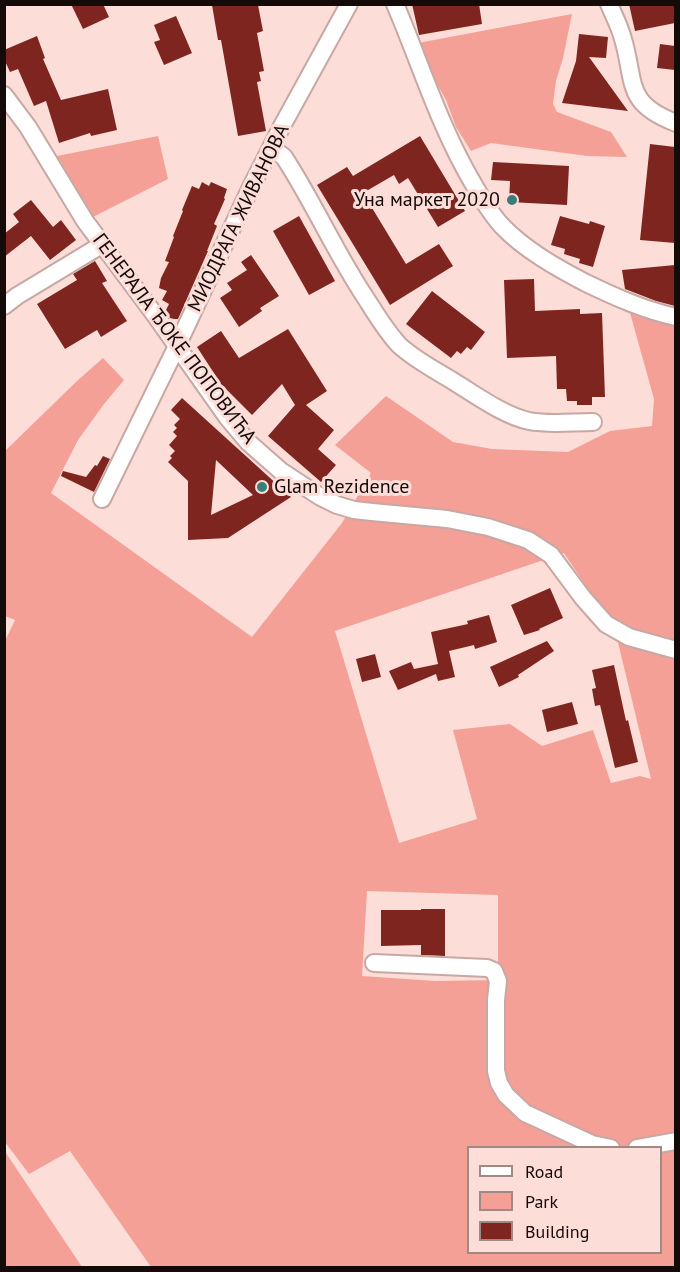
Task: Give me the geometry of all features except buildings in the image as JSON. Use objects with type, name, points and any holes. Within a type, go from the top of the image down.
[{"type":"street","name":"МИОДРАГА ЖИВАНОВА","points":[[102,499],[252,185],[349,4]]},
{"type":"street","points":[[395,4],[460,161],[479,194],[501,225],[518,240],[574,277],[627,302],[675,316]]},
{"type":"street","points":[[609,4],[623,38],[634,91],[647,108],[675,123]]},
{"type":"street","name":"ГЕНЕРАЛА ЂОКЕ ПОПОВИЋА","points":[[4,95],[28,127],[85,221],[227,417],[248,442],[281,471],[319,496],[354,510],[447,519],[488,527],[528,540],[551,555],[606,624],[629,637],[675,650]]},
{"type":"street","points":[[272,148],[284,157],[360,290],[400,346],[459,385],[516,416],[539,422],[593,422]]},
{"type":"street","points":[[4,306],[103,244]]},
{"type":"street","points":[[374,963],[487,968],[494,971],[498,981],[496,1071],[499,1083],[506,1095],[525,1113],[591,1144],[601,1146]]},
{"type":"street","points":[[648,1146],[675,1141]]},
{"type":"green space","points":[[572,14],[556,81],[553,104],[557,112],[611,132],[627,157],[587,156],[491,143],[471,151],[456,127],[446,100],[423,59],[418,43]]},
{"type":"green space","points":[[158,136],[168,179],[85,221],[47,158]]},
{"type":"green space","points":[[627,302],[675,317],[675,1267],[151,1267],[70,1151],[29,1174],[5,1142],[4,643],[15,620],[5,616],[5,451],[103,358],[124,380],[78,440],[51,493],[252,637],[342,523],[371,473],[335,445],[386,396],[453,442],[492,449],[568,452],[610,431],[652,426],[654,399]],"holes":[[[564,553],[615,630],[651,779],[640,776],[611,783],[593,730],[542,746],[510,724],[453,730],[477,819],[399,843],[335,631]],[[367,891],[498,895],[498,980],[435,981],[362,976]]]},
{"type":"green space","points":[[4,1150],[82,1267],[5,1267]]},
{"type":"place","name":"Уна маркет 2020","points":[[512,200]]},
{"type":"place","name":"Glam Rezidence","points":[[262,487]]}]
